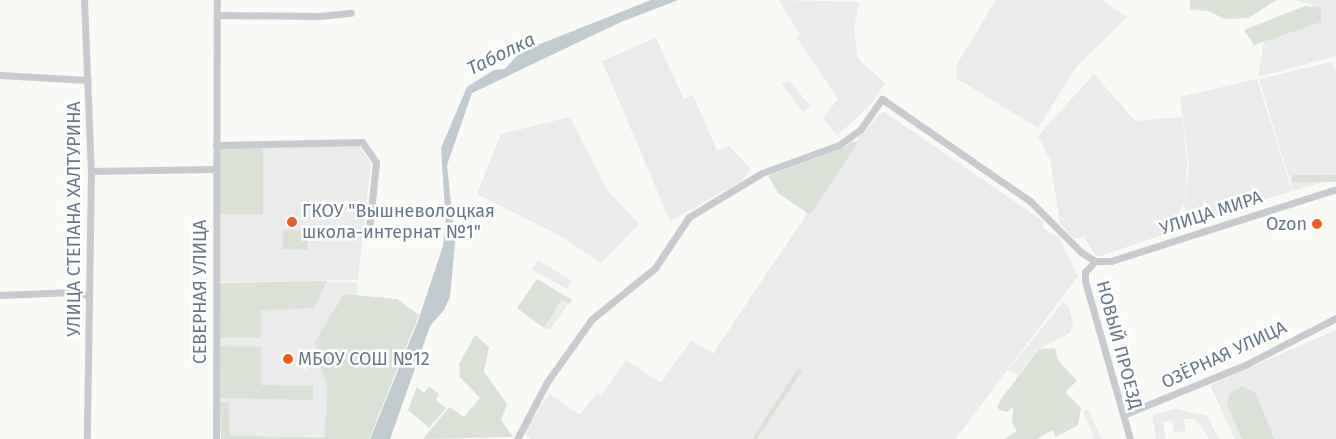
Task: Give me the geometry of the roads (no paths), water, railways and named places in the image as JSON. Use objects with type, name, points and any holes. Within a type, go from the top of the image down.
[{"type":"street","name":"УЛИЦА СТЕПАНА ХАЛТУРИНА","points":[[84,0],[91,171],[87,439]]},
{"type":"street","name":"СЕВЕРНАЯ УЛИЦА","points":[[216,439],[215,169],[217,0]]},
{"type":"street","points":[[218,15],[320,16],[351,12]]},
{"type":"street","points":[[0,76],[88,80]]},
{"type":"street","points":[[517,439],[547,382],[588,325],[655,268],[689,217],[762,173],[838,145],[860,130],[882,99],[1030,201],[1081,252],[1095,261]]},
{"type":"street","points":[[216,145],[362,142],[376,162],[369,231]]},
{"type":"street","points":[[91,171],[215,169]]},
{"type":"street","name":"УЛИЦА МИРА","points":[[1095,261],[1112,261],[1336,189]]},
{"type":"street","name":"НОВЫЙ ПРОЕЗД","points":[[1095,261],[1085,272],[1085,281],[1130,439]]},
{"type":"street","points":[[0,295],[72,292],[89,295]]},
{"type":"street","name":"ОЗЁРНАЯ УЛИЦА","points":[[1123,415],[1245,365],[1336,318]]},
{"type":"place","name":"ГКОУ \"Вышневолоцкая школа-интернат №1\"","points":[[292,222]]},
{"type":"place","name":"Ozon","points":[[1317,224]]},
{"type":"place","name":"МБОУ СОШ №12","points":[[288,359]]},
{"type":"water label","name":"Таболка","points":[[501,54]]}]
